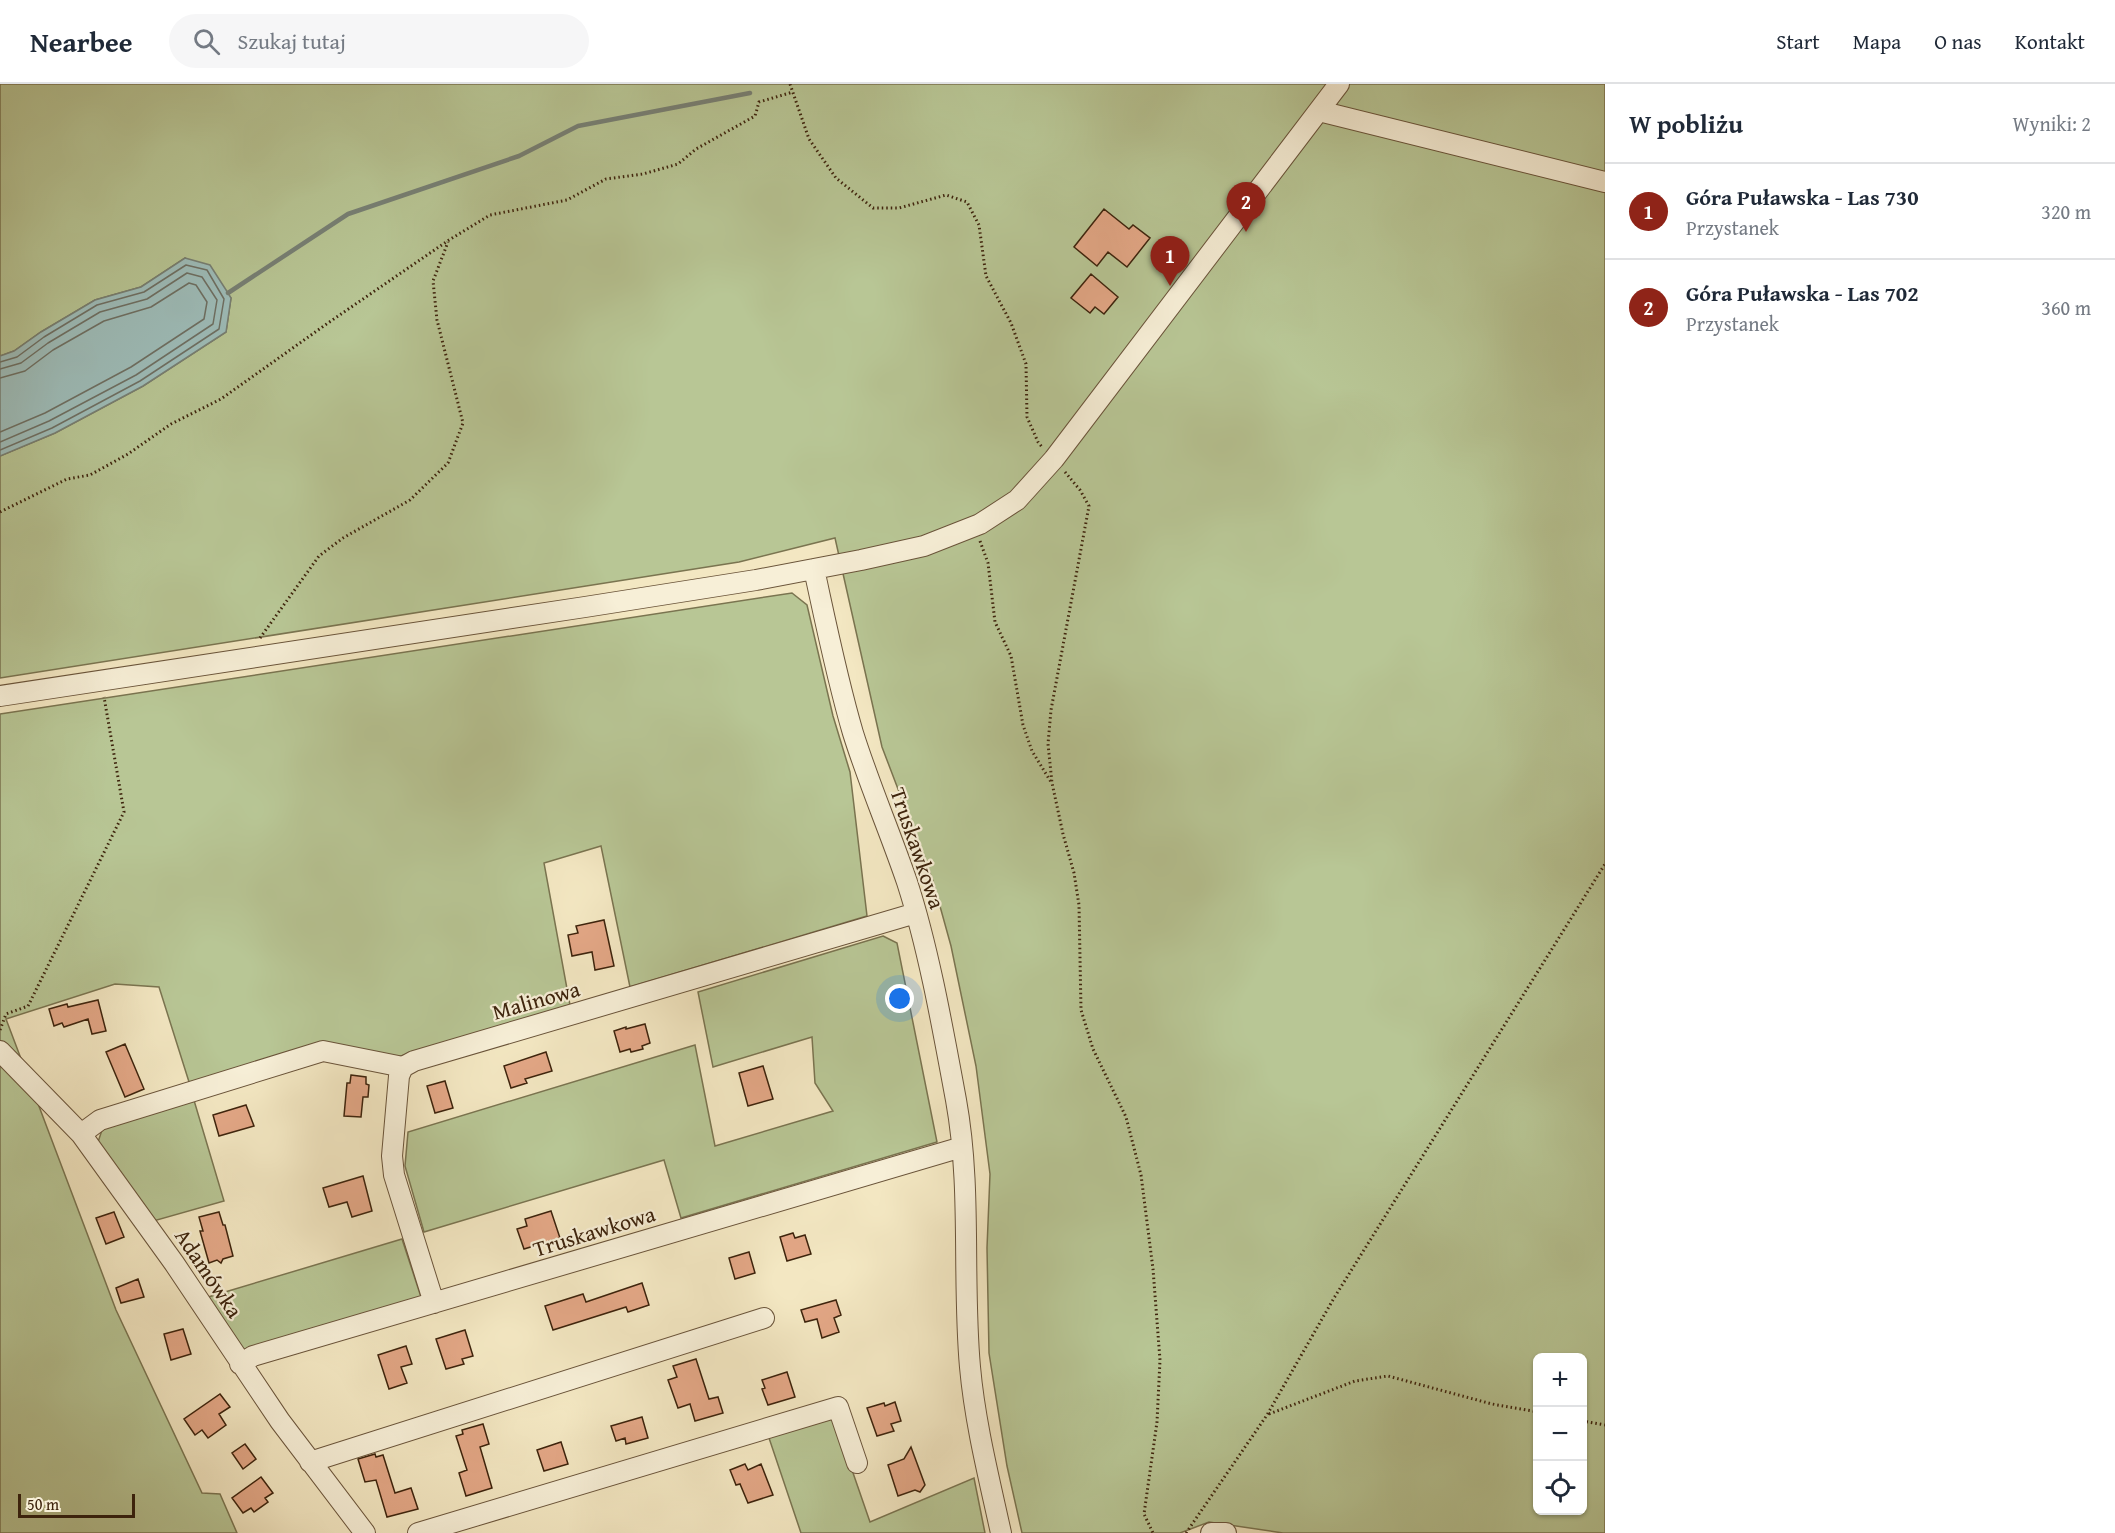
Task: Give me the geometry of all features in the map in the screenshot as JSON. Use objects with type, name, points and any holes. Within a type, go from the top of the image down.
[{"type":"street","points":[[0,696],[642,598],[814,569],[924,546],[975,527],[1017,500],[1054,459],[1340,84]]},
{"type":"street","points":[[1319,111],[1605,182]]},
{"type":"street","name":"Truskawkowa","points":[[814,569],[853,732],[916,914],[955,1098],[965,1188],[970,1368],[986,1467],[1001,1533]]},
{"type":"street","name":"Malinowa","points":[[403,1068],[414,1061],[916,914]]},
{"type":"street","name":"Adamówka","points":[[0,1051],[81,1134],[174,1263],[240,1364],[310,1462],[365,1533]]},
{"type":"street","points":[[81,1134],[100,1120],[323,1051],[403,1068],[399,1076],[392,1156],[394,1175],[434,1303]]},
{"type":"street","name":"Truskawkowa","points":[[240,1364],[253,1356],[962,1147]]},
{"type":"street","points":[[310,1462],[764,1318]]},
{"type":"street","points":[[418,1533],[838,1407],[856,1463]]},
{"type":"street","points":[[1211,1533],[1226,1533]]},
{"type":"path","points":[[790,84],[809,139],[836,178],[873,208],[899,208],[946,195],[967,202],[979,225],[986,276],[1011,323],[1026,364],[1027,417],[1038,442],[1080,490],[1089,506],[1051,710],[1048,744],[1052,783],[1074,873],[1079,905],[1081,1010],[1093,1049],[1126,1118],[1141,1175],[1154,1269],[1160,1360],[1157,1422],[1144,1514],[1153,1533]]},
{"type":"path","points":[[0,512],[67,479],[90,475],[128,454],[171,424],[221,399],[449,240],[490,215],[567,200],[606,179],[643,174],[678,164],[696,150],[755,116],[759,102],[793,92]]},
{"type":"path","points":[[245,659],[319,556],[344,538],[410,500],[448,463],[463,423],[437,320],[433,281],[449,240]]},
{"type":"path","points":[[975,527],[988,563],[995,622],[1011,656],[1026,734],[1032,752],[1052,783]]},
{"type":"path","points":[[0,1030],[6,1014],[28,1006],[124,812],[102,681]]},
{"type":"path","points":[[1186,1533],[1267,1415],[1334,1298],[1605,864]]},
{"type":"path","points":[[1267,1415],[1355,1381],[1388,1376],[1492,1404],[1533,1412]]},
{"type":"path","points":[[1587,1422],[1605,1425]]},
{"type":"green space","points":[[0,84],[1605,84],[1605,1533],[1283,1533],[1209,1522],[1180,1533],[1022,1533],[1007,1466],[989,1353],[987,1248],[990,1174],[976,1066],[951,946],[933,881],[882,747],[835,538],[739,562],[0,678],[0,456],[55,433],[143,386],[226,332],[231,298],[185,258],[141,287],[95,300],[14,351],[0,356]]},
{"type":"green space","points":[[792,593],[807,605],[833,716],[850,772],[867,916],[630,987],[601,846],[544,863],[570,1005],[391,1059],[320,1044],[190,1085],[159,987],[115,984],[6,1019],[116,1310],[202,1493],[220,1494],[237,1533],[0,1533],[0,714]]},
{"type":"green space","points":[[883,936],[897,943],[937,1142],[681,1218],[664,1160],[424,1232],[405,1166],[408,1132],[695,1045],[715,1146],[833,1111],[815,1083],[812,1037],[713,1067],[698,992]]},
{"type":"green space","points":[[193,1097],[224,1201],[150,1222],[96,1148],[103,1127]]},
{"type":"green space","points":[[402,1239],[421,1297],[242,1350],[205,1298]]},
{"type":"green space","points":[[833,1415],[870,1522],[974,1478],[985,1533],[801,1533],[768,1435]]},
{"type":"water","points":[[185,258],[210,265],[231,298],[226,332],[143,386],[55,433],[0,456],[0,356],[14,351],[95,300],[141,287]]},
{"type":"building","points":[[1104,209],[1129,229],[1133,225],[1150,238],[1127,267],[1108,252],[1097,266],[1074,247]]},
{"type":"building","points":[[1091,274],[1118,297],[1104,314],[1095,307],[1090,313],[1071,298]]},
{"type":"building","points":[[604,920],[614,966],[595,970],[592,952],[572,956],[568,935],[578,933],[576,926]]},
{"type":"building","points":[[98,1000],[106,1031],[92,1034],[88,1019],[64,1027],[62,1023],[54,1026],[49,1009]]},
{"type":"building","points":[[645,1024],[650,1043],[642,1046],[643,1049],[620,1052],[614,1031]]},
{"type":"building","points":[[125,1044],[144,1089],[125,1097],[106,1052]]},
{"type":"building","points":[[546,1052],[552,1071],[525,1079],[527,1083],[511,1088],[504,1066]]},
{"type":"building","points":[[763,1066],[773,1099],[748,1106],[739,1073]]},
{"type":"building","points":[[351,1075],[366,1077],[366,1084],[369,1085],[368,1097],[363,1097],[361,1117],[344,1116],[347,1083],[350,1083]]},
{"type":"building","points":[[445,1081],[453,1108],[435,1113],[427,1086]]},
{"type":"building","points":[[246,1105],[254,1126],[219,1136],[213,1115]]},
{"type":"building","points":[[363,1176],[372,1211],[352,1217],[347,1202],[329,1207],[323,1188]]},
{"type":"building","points":[[551,1211],[560,1238],[524,1249],[517,1229],[527,1226],[525,1219]]},
{"type":"building","points":[[114,1212],[124,1237],[106,1244],[96,1218]]},
{"type":"building","points":[[219,1212],[233,1256],[223,1259],[221,1263],[217,1260],[209,1263],[200,1231],[203,1231],[199,1217]]},
{"type":"building","points":[[793,1233],[795,1238],[805,1235],[811,1254],[787,1261],[780,1237]]},
{"type":"building","points":[[749,1252],[755,1273],[735,1279],[729,1258]]},
{"type":"building","points":[[138,1279],[144,1297],[121,1303],[116,1288]]},
{"type":"building","points":[[642,1283],[649,1305],[628,1312],[626,1307],[553,1330],[545,1306],[583,1294],[586,1302]]},
{"type":"building","points":[[836,1300],[841,1315],[834,1318],[839,1332],[822,1338],[817,1319],[805,1322],[801,1310]]},
{"type":"building","points":[[183,1329],[191,1354],[171,1360],[164,1334]]},
{"type":"building","points":[[465,1330],[473,1356],[462,1359],[464,1364],[446,1369],[436,1339]]},
{"type":"building","points":[[406,1346],[412,1364],[401,1367],[407,1383],[389,1389],[378,1355]]},
{"type":"building","points":[[696,1359],[709,1399],[718,1397],[723,1413],[695,1421],[690,1404],[678,1408],[668,1380],[677,1377],[673,1366]]},
{"type":"building","points":[[787,1372],[795,1397],[768,1405],[762,1389],[765,1388],[762,1380]]},
{"type":"building","points":[[220,1394],[230,1407],[219,1414],[226,1425],[208,1438],[202,1430],[195,1435],[184,1419]]},
{"type":"building","points":[[895,1402],[901,1421],[891,1424],[894,1431],[877,1436],[867,1408],[884,1403],[885,1406]]},
{"type":"building","points":[[642,1417],[648,1438],[626,1444],[625,1438],[616,1441],[611,1426]]},
{"type":"building","points":[[483,1424],[489,1444],[480,1447],[492,1488],[466,1496],[459,1473],[467,1470],[456,1436],[463,1434],[462,1430]]},
{"type":"building","points":[[561,1442],[568,1464],[544,1471],[537,1450]]},
{"type":"building","points":[[245,1444],[256,1459],[243,1469],[232,1453]]},
{"type":"building","points":[[911,1447],[925,1485],[920,1492],[915,1490],[898,1496],[888,1465],[904,1459]]},
{"type":"building","points":[[375,1454],[376,1457],[383,1455],[395,1493],[411,1488],[418,1509],[387,1517],[376,1480],[365,1482],[358,1459]]},
{"type":"building","points":[[745,1464],[748,1470],[761,1464],[773,1495],[748,1503],[740,1484],[736,1485],[730,1470]]},
{"type":"building","points":[[261,1477],[273,1493],[265,1498],[268,1502],[254,1512],[251,1508],[243,1513],[232,1498]]},
{"type":"waterway","points":[[228,293],[348,214],[519,156],[578,126],[750,93]]},
{"type":"place","name":"Góra Puławska - Las 702","points":[[1246,232]]},
{"type":"place","name":"Góra Puławska - Las 730","points":[[1170,286]]}]
